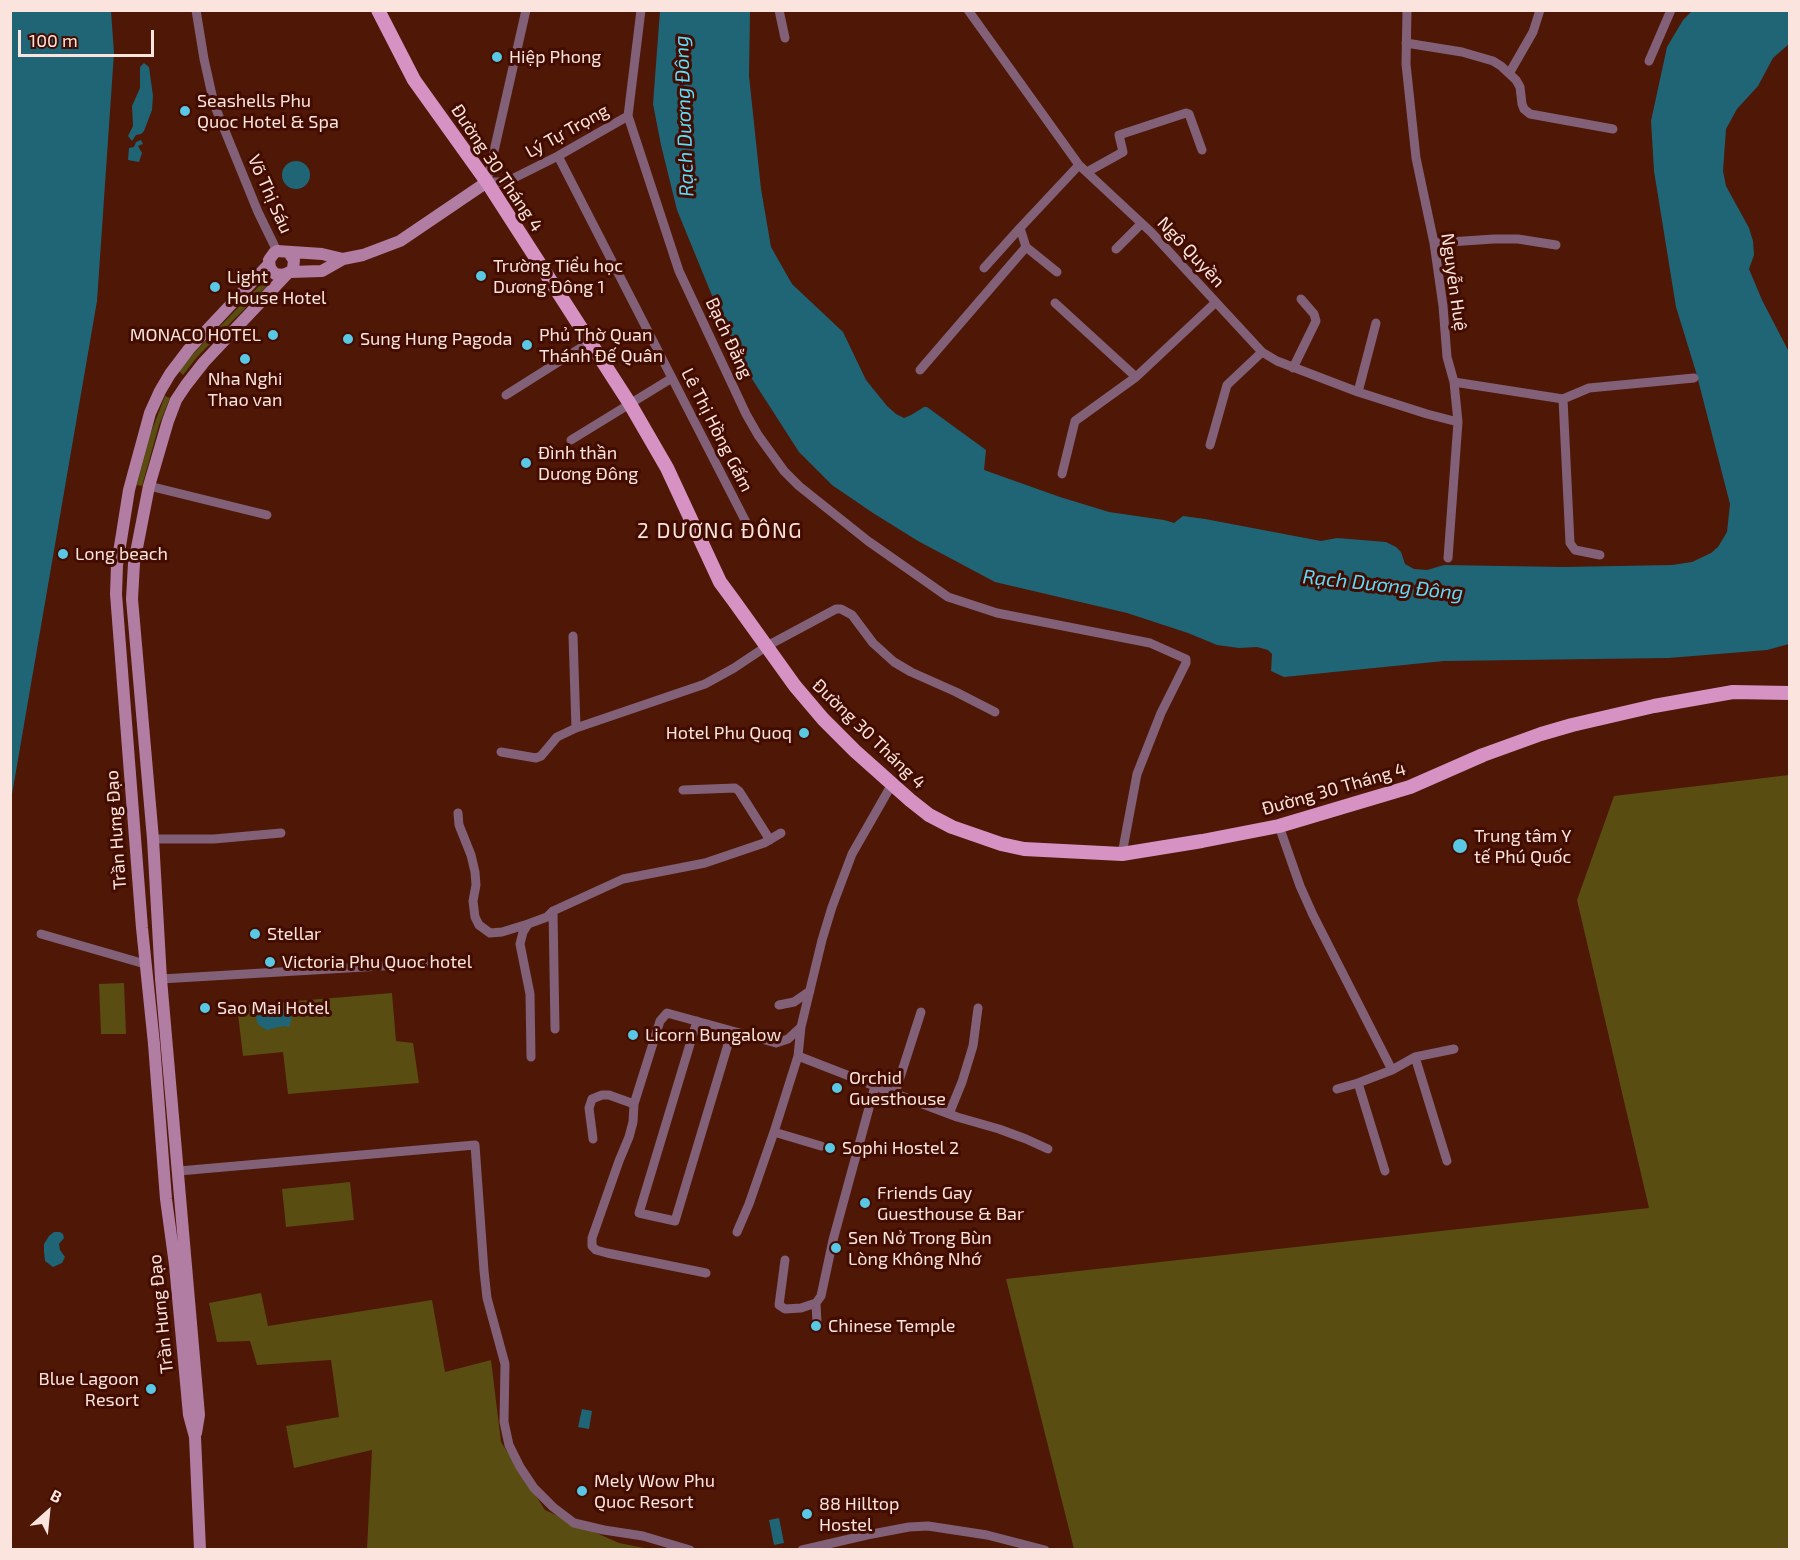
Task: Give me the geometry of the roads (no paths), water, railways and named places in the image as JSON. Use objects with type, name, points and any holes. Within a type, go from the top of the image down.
[{"type":"main road","name":"Đường 30 Tháng 4","points":[[378,10],[414,80],[487,182],[630,404],[672,478],[720,582],[795,686],[823,719],[892,784],[920,808],[940,821],[959,830],[1024,849],[1122,854],[1279,826],[1410,787],[1483,755],[1572,724],[1734,692],[1790,693]]},
{"type":"main road","points":[[343,260],[322,254],[283,252],[271,256],[269,264],[275,274],[283,276],[289,273],[322,271],[343,260],[400,241],[487,182]]},
{"type":"main road","points":[[283,252],[294,260],[293,268],[289,273]]},
{"type":"main road","name":"Trần Hưng Đạo","points":[[181,1264],[166,1198],[135,840],[116,594],[117,565],[129,490],[150,413],[160,391],[189,349],[269,264]]},
{"type":"main road","name":"Trần Hưng Đạo","points":[[200,1550],[195,1437],[189,1415],[181,1264],[179,1171],[161,979],[153,839],[132,599],[134,563],[147,490],[168,421],[177,400],[204,362],[289,273]]},
{"type":"main road","points":[[170,374],[186,385]]},
{"type":"main road","points":[[129,490],[147,490]]},
{"type":"main road","points":[[135,840],[153,839]]},
{"type":"main road","points":[[145,964],[160,964]]},
{"type":"street","name":"Võ Thị Sáu","points":[[196,10],[214,104],[258,212],[283,252]]},
{"type":"street","points":[[487,182],[526,10]]},
{"type":"street","name":"Bạch Đằng","points":[[641,10],[628,116],[679,271],[758,435],[784,471],[799,486],[868,541],[948,597],[998,613],[1150,643],[1186,659],[1161,712],[1137,774],[1122,854]]},
{"type":"street","points":[[779,10],[785,38]]},
{"type":"street","name":"Ngô Quyền","points":[[968,10],[1079,165],[1151,232],[1262,352],[1293,368],[1358,392],[1458,422]]},
{"type":"street","name":"Nguyễn Huệ","points":[[1407,10],[1406,64],[1416,158],[1434,243],[1443,306],[1447,357],[1454,382],[1458,422],[1448,558]]},
{"type":"street","points":[[1510,72],[1533,32],[1540,10]]},
{"type":"street","points":[[1649,61],[1671,10]]},
{"type":"street","points":[[1406,43],[1462,52],[1493,61],[1510,72],[1520,87],[1524,109],[1530,114],[1613,129]]},
{"type":"street","points":[[1087,172],[1123,152],[1119,135],[1186,113],[1189,114],[1202,150]]},
{"type":"street","name":"Lý Tự Trọng","points":[[487,182],[506,182],[558,156],[628,116]]},
{"type":"street","name":"Lê Thị Hồng Gấm","points":[[558,156],[748,526]]},
{"type":"street","points":[[984,268],[1079,165]]},
{"type":"street","points":[[1116,249],[1142,224]]},
{"type":"street","points":[[1020,228],[1026,247],[1057,272]]},
{"type":"street","points":[[1434,243],[1510,239],[1556,245]]},
{"type":"street","points":[[920,370],[1026,247]]},
{"type":"street","points":[[1293,368],[1316,321],[1314,314],[1301,299]]},
{"type":"street","points":[[1062,474],[1075,421],[1136,377],[1216,302]]},
{"type":"street","points":[[1055,303],[1136,377]]},
{"type":"street","points":[[1358,392],[1376,323]]},
{"type":"street","points":[[506,395],[590,342]]},
{"type":"street","points":[[1210,445],[1227,385],[1262,352]]},
{"type":"street","points":[[572,440],[672,378]]},
{"type":"street","points":[[1454,382],[1563,399],[1597,386],[1694,378]]},
{"type":"street","points":[[1563,399],[1570,543],[1575,550],[1600,555]]},
{"type":"street","points":[[147,490],[267,515]]},
{"type":"street","points":[[501,752],[536,759],[542,756],[557,737],[576,728],[705,684],[767,646],[836,609],[847,611],[852,615],[873,643],[894,662],[995,712]]},
{"type":"street","points":[[573,636],[576,728]]},
{"type":"street","points":[[737,1232],[774,1132],[798,1056],[801,1027],[832,907],[852,854],[892,784]]},
{"type":"street","points":[[682,790],[735,788],[770,840]]},
{"type":"street","points":[[458,813],[459,825],[475,872],[476,885],[473,901],[475,917],[479,925],[490,933],[502,932],[547,917],[553,911],[623,879],[735,854],[781,833]]},
{"type":"street","points":[[1279,826],[1313,915],[1392,1070]]},
{"type":"street","points":[[153,839],[214,839],[281,833]]},
{"type":"street","points":[[553,911],[555,1029]]},
{"type":"street","points":[[528,924],[520,944],[530,994],[531,1057]]},
{"type":"street","points":[[41,934],[145,964]]},
{"type":"street","points":[[161,979],[432,963]]},
{"type":"street","points":[[779,1005],[794,1002],[810,991]]},
{"type":"street","points":[[949,1114],[973,1046],[978,1008]]},
{"type":"street","points":[[894,1094],[921,1012]]},
{"type":"street","points":[[706,1273],[607,1253],[596,1250],[592,1246],[592,1238],[629,1137],[634,1104],[660,1021],[667,1013],[776,1043],[788,1039],[801,1027]]},
{"type":"street","points":[[697,1021],[639,1213],[675,1221],[732,1031]]},
{"type":"street","points":[[1337,1089],[1392,1070],[1416,1057],[1454,1049]]},
{"type":"street","points":[[798,1056],[894,1094],[999,1129],[1048,1149]]},
{"type":"street","points":[[1416,1057],[1447,1161]]},
{"type":"street","points":[[1358,1083],[1385,1171]]},
{"type":"street","points":[[817,1323],[816,1303],[820,1296],[875,1086]]},
{"type":"street","points":[[593,1139],[588,1108],[592,1099],[609,1095],[634,1104]]},
{"type":"street","points":[[774,1132],[821,1146]]},
{"type":"street","points":[[179,1171],[475,1145],[487,1298],[505,1364],[504,1422],[509,1445],[520,1467],[534,1488],[553,1507],[574,1522],[604,1530],[643,1536],[690,1550]]},
{"type":"street","points":[[785,1260],[779,1305],[785,1309],[801,1308],[816,1303]]},
{"type":"street","points":[[802,1550],[867,1535],[928,1526],[987,1535],[1045,1550]]},
{"type":"water","points":[[11,10],[111,11],[114,53],[97,301],[11,800]]},
{"type":"water","name":"Rạch Dương Đông","points":[[660,11],[750,11],[749,76],[761,189],[771,247],[792,284],[843,332],[866,380],[896,414],[904,418],[927,407],[986,450],[984,470],[1109,512],[1174,523],[1183,516],[1205,519],[1321,541],[1337,538],[1386,542],[1401,552],[1405,564],[1414,569],[1427,570],[1444,565],[1563,567],[1672,565],[1692,562],[1718,547],[1727,532],[1730,504],[1696,372],[1676,307],[1654,171],[1651,121],[1667,47],[1683,20],[1692,11],[1789,11],[1789,44],[1773,58],[1758,86],[1737,109],[1726,129],[1723,171],[1726,186],[1749,228],[1753,241],[1754,255],[1749,269],[1789,352],[1789,644],[1767,650],[1669,658],[1444,661],[1284,677],[1271,671],[1272,654],[1268,650],[1257,647],[1239,648],[1217,645],[1127,613],[995,582],[918,541],[832,485],[799,452],[736,354],[677,210],[661,145],[653,104]]},
{"type":"water","points":[[144,63],[149,67],[153,96],[152,110],[144,131],[136,135],[132,141],[128,136],[133,126],[132,106],[140,88],[140,67]]},
{"type":"water","points":[[141,140],[143,144],[138,146],[142,153],[139,162],[128,160],[129,148],[134,147],[136,142]]},
{"type":"water","points":[[296,161],[306,165],[310,175],[306,185],[296,189],[286,185],[282,175],[286,165]]},
{"type":"water","points":[[263,1010],[274,1015],[283,1010],[292,1017],[289,1027],[283,1026],[267,1030],[260,1026],[256,1017]]},
{"type":"water","points":[[54,1232],[63,1234],[64,1238],[59,1244],[65,1257],[62,1263],[53,1267],[45,1261],[44,1244]]},
{"type":"water","points":[[582,1409],[592,1411],[589,1429],[578,1427]]},
{"type":"water","points":[[779,1518],[784,1543],[774,1545],[769,1520]]},
{"type":"place","name":"Hiệp Phong","points":[[497,57]]},
{"type":"place","name":"Seashells Phu Quoc Hotel & Spa","points":[[185,111]]},
{"type":"place","name":"Trường Tiểu học Dương Đông 1","points":[[481,276]]},
{"type":"place","name":"Light House Hotel","points":[[215,287]]},
{"type":"place","name":"MONACO HOTEL","points":[[273,335]]},
{"type":"place","name":"Sung Hung Pagoda","points":[[348,339]]},
{"type":"place","name":"Phủ Thờ Quan Thánh Đế Quân","points":[[527,345]]},
{"type":"place","name":"Nha Nghi Thao van","points":[[245,359]]},
{"type":"place","name":"Đình thần Dương Đông","points":[[526,463]]},
{"type":"place","name":"Long beach","points":[[63,554]]},
{"type":"place","name":"Hotel Phu Quoq","points":[[804,733]]},
{"type":"place","name":"Trung tâm Y tế Phú Quốc","points":[[1460,846]]},
{"type":"place","name":"Stellar","points":[[255,934]]},
{"type":"place","name":"Victoria Phu Quoc hotel","points":[[270,962]]},
{"type":"place","name":"Sao Mai Hotel","points":[[205,1008]]},
{"type":"place","name":"Licorn Bungalow","points":[[633,1035]]},
{"type":"place","name":"Orchid Guesthouse","points":[[837,1088]]},
{"type":"place","name":"Sophi Hostel 2","points":[[830,1148]]},
{"type":"place","name":"Friends Gay Guesthouse & Bar","points":[[865,1203]]},
{"type":"place","name":"Sen Nở Trong Bùn Lòng Không Nhớ","points":[[836,1248]]},
{"type":"place","name":"Chinese Temple","points":[[816,1326]]},
{"type":"place","name":"Blue Lagoon Resort","points":[[151,1389]]},
{"type":"place","name":"Mely Wow Phu Quoc Resort","points":[[582,1491]]},
{"type":"place","name":"88 Hilltop Hostel","points":[[807,1514]]},
{"type":"district","name":"2 DƯƠNG ĐÔNG","points":[[720,531]]}]
